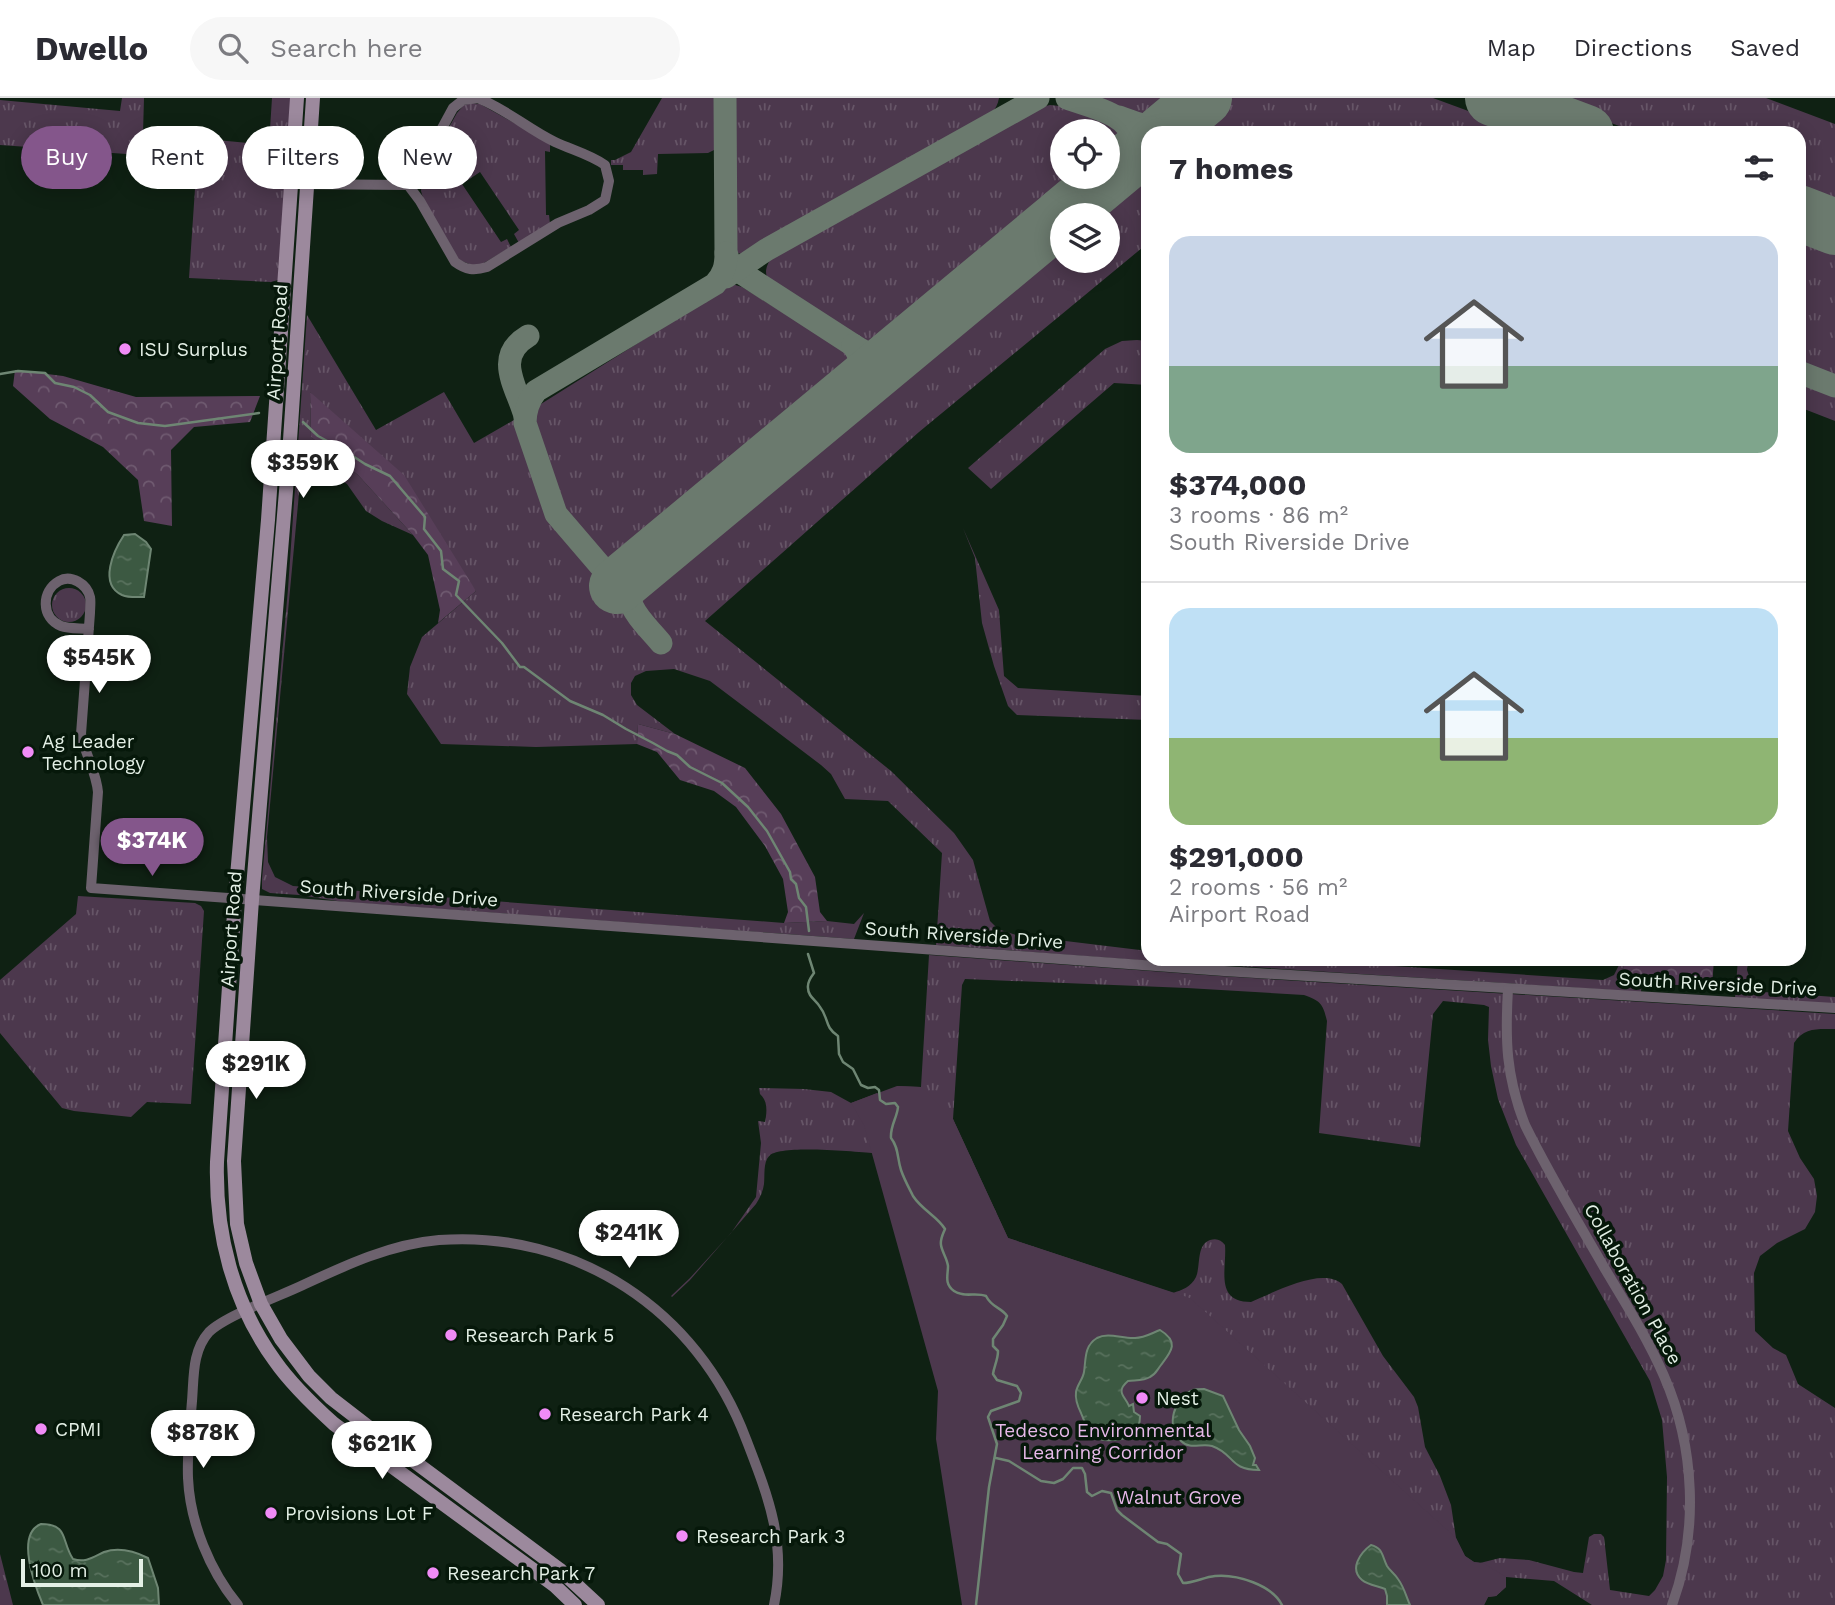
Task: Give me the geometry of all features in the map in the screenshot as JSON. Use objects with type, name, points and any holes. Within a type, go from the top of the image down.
[{"type":"main road","name":"Airport Road","points":[[295,126],[297,98]]},
{"type":"main road","name":"Airport Road","points":[[311,126],[313,98]]},
{"type":"main road","name":"Airport Road","points":[[292,189],[268,520],[235,899],[216,1182],[225,1249],[235,1285],[254,1328],[276,1363],[307,1399],[334,1424],[544,1578],[575,1605]]},
{"type":"main road","name":"Airport Road","points":[[308,189],[234,1161],[237,1224],[246,1263],[261,1304],[293,1357],[331,1398],[559,1569],[589,1602]]},
{"type":"street","points":[[478,98],[554,141],[605,164],[609,181],[606,200],[558,223],[487,267],[475,271],[464,269],[455,262],[408,185],[421,167],[453,108],[463,100],[478,98]]},
{"type":"street","points":[[66,579],[81,583],[89,594],[89,629],[61,626],[47,613],[46,597],[59,581],[66,579]]},
{"type":"street","name":"South Riverside Drive","points":[[89,629],[81,734],[83,747],[97,778],[98,792],[91,888],[1141,965]]},
{"type":"street","name":"South Riverside Drive","points":[[1153,966],[1835,1008]]},
{"type":"street","name":"Collaboration Place","points":[[1508,989],[1507,1061],[1525,1125],[1659,1365],[1680,1422],[1688,1466],[1689,1521],[1680,1578],[1672,1605]]},
{"type":"street","points":[[238,1605],[219,1578],[205,1548],[193,1508],[188,1476],[194,1367],[199,1347],[214,1328],[246,1310],[380,1252],[437,1240],[507,1242],[574,1260],[622,1284],[654,1307],[684,1335],[708,1364],[730,1401],[755,1463],[776,1530],[779,1563],[774,1605]]},
{"type":"green space","points":[[122,98],[144,98],[143,126],[126,126],[126,154],[112,153],[112,126],[21,126],[21,146],[0,145],[0,100],[120,111]]},
{"type":"green space","points":[[272,98],[292,98],[290,126],[270,126]]},
{"type":"green space","points":[[662,98],[718,98],[719,141],[714,150],[708,153],[658,154],[657,174],[643,175],[643,170],[623,170],[623,165],[611,165],[611,160],[631,152]]},
{"type":"green space","points":[[731,98],[999,98],[994,110],[978,124],[744,255],[732,251]]},
{"type":"green space","points":[[1092,98],[1180,98],[1151,121],[1102,106]]},
{"type":"green space","points":[[1228,98],[1433,98],[1509,126],[1197,126]]},
{"type":"green space","points":[[1544,98],[1766,98],[1835,124],[1835,207],[1806,196],[1806,126],[1619,126]]},
{"type":"green space","points":[[480,104],[550,143],[550,152],[545,151],[546,215],[549,215],[550,224],[519,243],[514,234],[519,230],[480,172],[477,174],[477,126],[450,126],[464,105]]},
{"type":"green space","points":[[1060,106],[1099,119],[1050,119],[1050,189],[1073,189],[1056,203],[1050,203],[1050,208],[877,352],[778,290],[770,282],[766,271],[772,256],[1041,107]]},
{"type":"green space","points":[[228,141],[242,142],[242,189],[285,189],[278,280],[271,282],[189,278],[195,189],[228,189]]},
{"type":"green space","points":[[1141,168],[1141,249],[1120,266],[1120,203],[1099,203],[1116,189],[1120,189],[1120,186]]},
{"type":"green space","points":[[465,189],[501,242],[507,239],[511,247],[477,267],[459,260],[424,201],[421,191]]},
{"type":"green space","points":[[1806,237],[1835,247],[1835,379],[1806,369]]},
{"type":"green space","points":[[1050,245],[1050,273],[1112,273],[919,432],[705,621],[891,771],[954,833],[973,860],[990,921],[998,929],[1016,935],[1141,950],[1141,960],[936,945],[942,853],[888,801],[845,799],[831,774],[821,765],[710,681],[674,669],[646,671],[635,676],[631,683],[631,695],[637,705],[675,734],[638,724],[637,744],[536,747],[441,744],[407,694],[410,667],[422,637],[476,591],[310,392],[311,437],[358,475],[413,535],[366,511],[347,484],[332,474],[301,472],[267,837],[268,862],[275,877],[293,886],[784,923],[827,921],[854,924],[864,913],[854,939],[344,902],[270,893],[262,889],[288,589],[307,315],[376,430],[444,392],[474,443],[514,420],[549,520],[654,648],[664,639],[636,605],[632,593]]},
{"type":"green space","points":[[732,284],[742,287],[847,352],[854,361],[854,371],[618,569],[604,561],[562,511],[532,423],[533,409]]},
{"type":"green space","points":[[1141,340],[1141,385],[1114,383],[991,489],[968,468],[1105,349],[1122,341]]},
{"type":"green space","points":[[15,370],[63,376],[136,397],[260,396],[250,422],[194,427],[171,450],[172,526],[144,521],[138,480],[103,447],[50,419],[13,386]]},
{"type":"green space","points":[[1806,384],[1835,394],[1835,421],[1806,410]]},
{"type":"green space","points":[[310,392],[404,475],[476,591],[438,623],[440,610],[428,555],[358,475],[311,437]]},
{"type":"green space","points":[[963,528],[999,610],[1004,676],[1018,688],[1141,696],[1141,720],[1017,715],[1008,706],[982,623],[975,558]]},
{"type":"green space","points":[[69,588],[81,593],[86,605],[81,617],[69,622],[57,617],[52,605],[57,593]]},
{"type":"green space","points":[[638,724],[675,734],[745,768],[781,814],[815,877],[820,912],[827,921],[784,923],[788,912],[783,879],[765,846],[736,807],[714,791],[680,780],[657,752],[637,744]]},
{"type":"green space","points":[[78,896],[195,903],[204,911],[191,1104],[147,1102],[131,1117],[62,1108],[0,1033],[0,980],[76,914]]},
{"type":"green space","points":[[929,955],[1219,976],[1835,1014],[1835,1029],[1807,1032],[1794,1043],[1788,1131],[1800,1158],[1814,1179],[1817,1196],[1815,1212],[1805,1229],[1777,1243],[1760,1256],[1754,1273],[1755,1331],[1773,1348],[1786,1355],[1798,1384],[1835,1408],[1835,1605],[1592,1605],[1554,1581],[1506,1577],[1506,1587],[1496,1596],[1488,1597],[1484,1605],[1010,1247],[897,1086],[921,1087]],"holes":[[[965,979],[1304,995],[1318,1001],[1327,1021],[1319,1133],[1420,1147],[1433,1014],[1443,1001],[1489,1007],[1488,1040],[1491,1066],[1498,1099],[1516,1145],[1650,1381],[1662,1420],[1667,1477],[1666,1560],[1663,1576],[1649,1596],[1610,1590],[1604,1537],[1601,1534],[1589,1537],[1583,1573],[1529,1560],[1500,1558],[1480,1563],[1465,1556],[1456,1538],[1451,1505],[1425,1447],[1414,1397],[1383,1356],[1342,1284],[1333,1279],[1310,1279],[1251,1302],[1239,1301],[1227,1290],[1224,1274],[1225,1245],[1215,1239],[1203,1246],[1194,1280],[1186,1288],[1173,1293],[1008,1238],[953,1119],[962,985]]]},
{"type":"green space","points":[[1236,966],[1393,966],[1603,980],[1614,975],[1618,966],[1643,966],[1641,992]]},
{"type":"green space","points":[[1624,966],[1714,966],[1712,987],[1661,984],[1623,978]]},
{"type":"green space","points":[[1737,966],[1747,966],[1752,985],[1764,992],[1835,997],[1835,1004],[1735,998]]},
{"type":"green space","name":"Tedesco Environmental Learning Corridor","points":[[897,1086],[921,1087],[953,1119],[1008,1238],[1190,1298],[1456,1538],[1465,1556],[1506,1577],[1506,1587],[1496,1596],[1488,1597],[1484,1605],[962,1605],[936,1439],[938,1391],[864,1125],[851,1103]]},
{"type":"green space","points":[[759,1088],[831,1092],[851,1103],[877,1093],[874,1153],[836,1150],[776,1152],[767,1159],[760,1197],[732,1232],[756,1197],[761,1143],[758,1121],[765,1122],[766,1111],[766,1103]]},
{"type":"green space","points":[[727,1237],[690,1280],[672,1297],[671,1296]]},
{"type":"green space","points":[[0,1554],[13,1605],[0,1605]]},
{"type":"water","points":[[135,534],[151,549],[144,597],[122,595],[115,590],[109,575],[116,549],[124,535]]},
{"type":"water","points":[[1160,1330],[1172,1343],[1168,1356],[1152,1376],[1128,1381],[1122,1388],[1122,1394],[1129,1406],[1133,1404],[1134,1412],[1140,1416],[1136,1430],[1126,1438],[1116,1440],[1096,1437],[1086,1425],[1076,1397],[1090,1345],[1101,1336],[1138,1338]]},
{"type":"water","points":[[1204,1389],[1223,1396],[1250,1446],[1255,1458],[1253,1465],[1259,1470],[1237,1465],[1225,1453],[1212,1446],[1184,1444],[1176,1435],[1173,1420],[1181,1399],[1194,1390]]},
{"type":"water","points":[[41,1524],[60,1530],[73,1559],[86,1560],[115,1550],[148,1558],[158,1588],[159,1605],[43,1605],[32,1574],[28,1549],[33,1530]]},
{"type":"water","points":[[1371,1545],[1380,1550],[1387,1566],[1402,1585],[1410,1605],[1387,1605],[1385,1589],[1367,1583],[1358,1576],[1358,1561]]},
{"type":"waterway","points":[[0,374],[18,371],[45,373],[55,383],[74,387],[90,395],[108,412],[138,423],[165,426],[259,413]]},
{"type":"waterway","points":[[303,422],[318,436],[390,476],[425,517],[424,529],[441,551],[443,569],[459,581],[456,595],[502,643],[520,667],[524,667],[570,701],[603,715],[677,755],[690,767],[722,783],[748,807],[767,831],[796,884],[799,898],[806,907],[809,931]]},
{"type":"waterway","points":[[808,954],[814,973],[808,991],[838,1036],[839,1054],[843,1062],[853,1069],[861,1085],[875,1087],[879,1090],[880,1100],[886,1104],[895,1103],[898,1107],[891,1138],[897,1149],[902,1173],[913,1196],[945,1229],[941,1243],[948,1266],[949,1285],[958,1293],[986,1296],[1007,1316],[993,1339],[993,1346],[998,1351],[993,1374],[997,1380],[1017,1386],[1021,1393],[1019,1401],[991,1411],[988,1417],[997,1444],[989,1487],[976,1605]]},
{"type":"waterway","points":[[996,1458],[1009,1461],[1041,1481],[1054,1483],[1063,1479],[1073,1468],[1082,1468],[1087,1492],[1092,1496],[1102,1491],[1111,1493],[1117,1510],[1122,1515],[1158,1542],[1167,1544],[1181,1554],[1178,1574],[1183,1583],[1215,1576],[1243,1579],[1270,1592],[1282,1605]]},
{"type":"taxiway","points":[[725,98],[726,253],[729,261],[737,270],[853,345],[861,361],[862,371],[854,387],[795,436]]},
{"type":"taxiway","points":[[726,277],[766,250],[1038,98]]},
{"type":"taxiway","points":[[1067,98],[1107,112],[1118,119]]},
{"type":"taxiway","points":[[1164,126],[1180,117],[1201,98]]},
{"type":"taxiway","points":[[1119,117],[1147,126]]},
{"type":"taxiway","points":[[1120,120],[1130,132],[1132,141],[1131,152],[1120,166]]},
{"type":"taxiway","points":[[1092,193],[1141,152]]},
{"type":"taxiway","points":[[1075,203],[1092,189]]},
{"type":"taxiway","points":[[1806,218],[1815,221]]},
{"type":"taxiway","points":[[661,643],[632,605],[629,596],[631,575],[604,570],[556,514],[525,423],[526,414],[536,391],[715,284],[724,270],[726,253]]},
{"type":"taxiway","points":[[853,345],[875,356],[891,354],[955,303]]},
{"type":"taxiway","points":[[525,416],[510,373],[510,363],[517,344],[528,336]]},
{"type":"taxiway","points":[[1806,375],[1835,386]]},
{"type":"runway","points":[[1170,126],[1204,98]]},
{"type":"runway","points":[[1493,98],[1567,126]]},
{"type":"runway","points":[[1077,203],[1141,150]]},
{"type":"runway","points":[[1806,216],[1835,227]]},
{"type":"runway","points":[[617,586],[1050,226]]},
{"type":"place","name":"ISU Surplus","points":[[125,349]]},
{"type":"place","name":"Ag Leader Technology","points":[[28,752]]},
{"type":"place","name":"Research Park 5","points":[[451,1335]]},
{"type":"place","name":"Nest","points":[[1142,1398]]},
{"type":"place","name":"Research Park 4","points":[[545,1414]]},
{"type":"place","name":"CPMI","points":[[41,1429]]},
{"type":"place","name":"Provisions Lot F","points":[[271,1513]]},
{"type":"place","name":"Research Park 3","points":[[682,1536]]},
{"type":"place","name":"Research Park 7","points":[[433,1573]]},
{"type":"park label","name":"Walnut Grove","points":[[1179,1497]]}]
